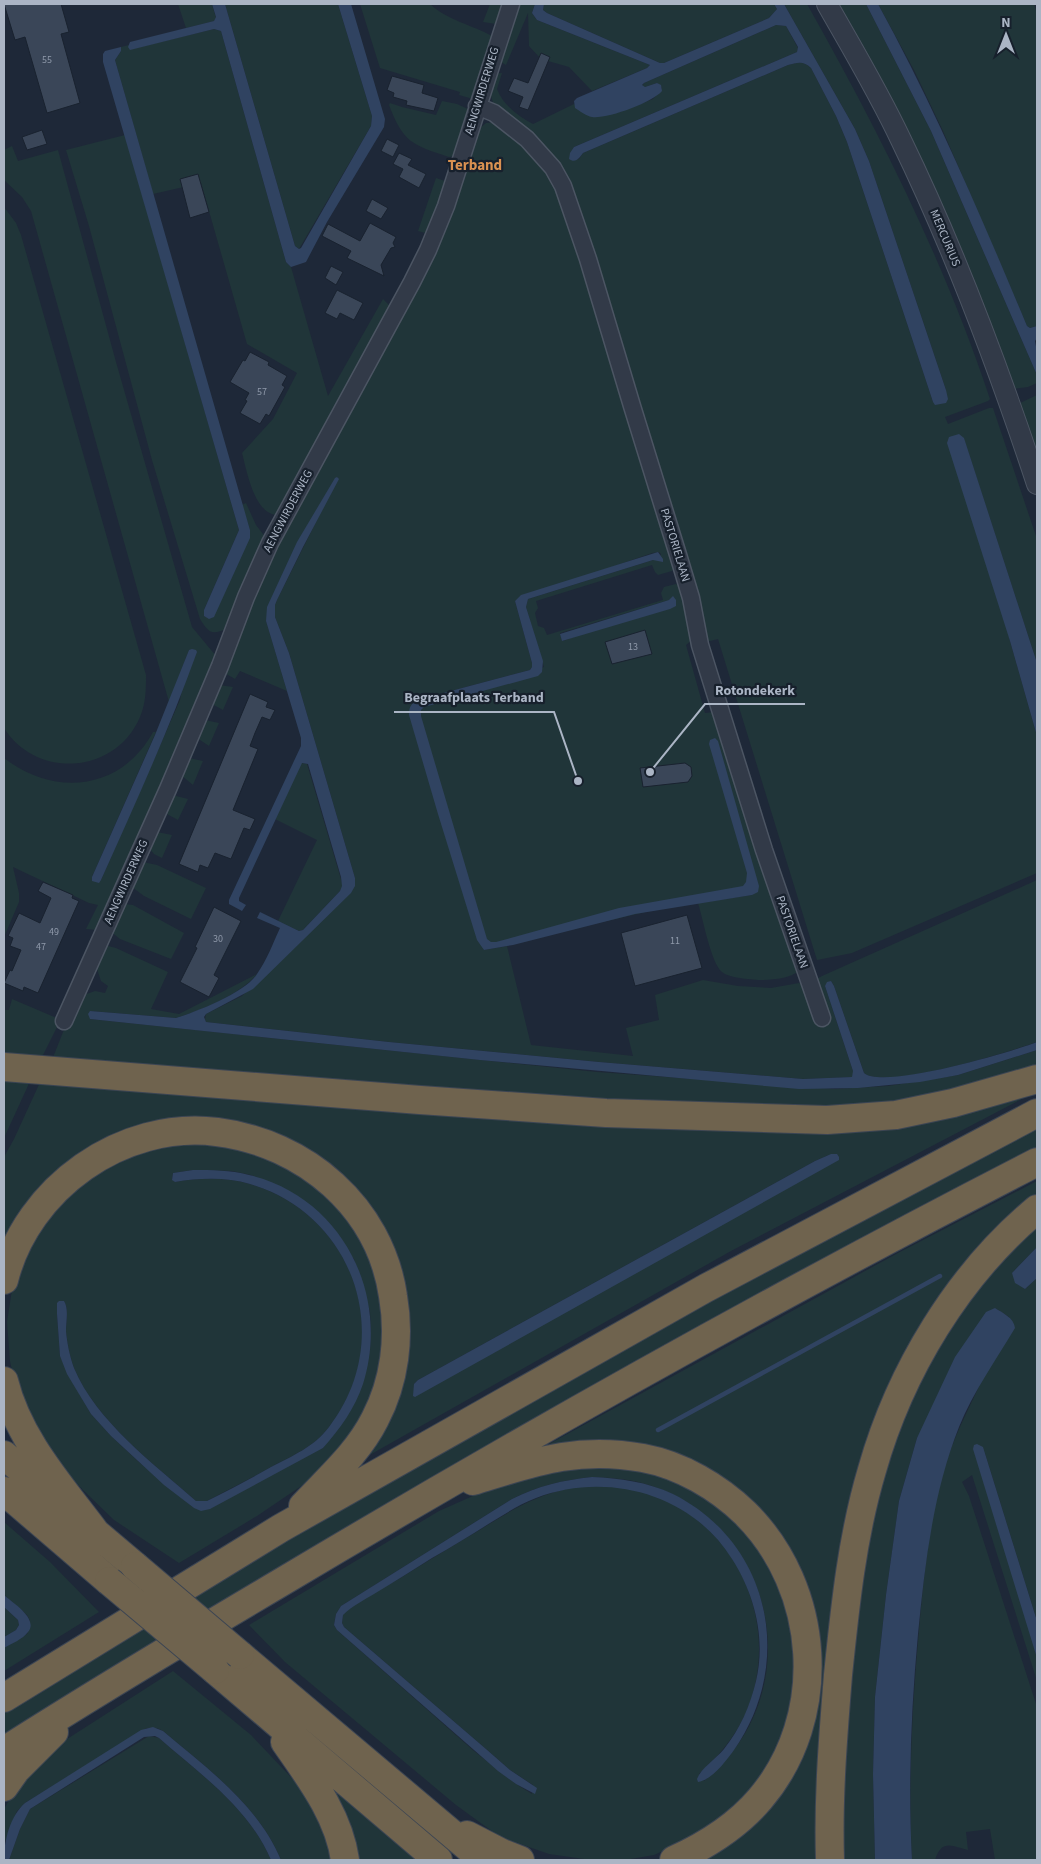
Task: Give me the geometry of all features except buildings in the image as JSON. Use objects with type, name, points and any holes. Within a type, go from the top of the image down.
[{"type":"highway","points":[[4,1067],[606,1113],[827,1120],[896,1116],[953,1103],[1037,1079]]},
{"type":"highway","points":[[4,1698],[281,1528],[706,1288],[1037,1113]]},
{"type":"highway","points":[[4,1280],[15,1246],[28,1223],[45,1200],[81,1168],[106,1153],[157,1135],[188,1131],[216,1132],[241,1136],[266,1144],[295,1158],[317,1171],[339,1190],[357,1208],[371,1231],[388,1274],[396,1310],[393,1366],[385,1397],[359,1446],[346,1462],[281,1528]]},
{"type":"highway","points":[[4,1751],[84,1700],[426,1495],[726,1326],[1037,1162]]},
{"type":"highway","points":[[830,1860],[831,1759],[842,1636],[860,1519],[879,1447],[902,1388],[926,1342],[953,1301],[990,1254],[1037,1208]]},
{"type":"highway","points":[[4,1381],[17,1419],[30,1442],[96,1533]]},
{"type":"highway","points":[[426,1495],[535,1461],[598,1452],[620,1454],[645,1458],[671,1466],[717,1490],[756,1524],[771,1544],[785,1567],[795,1589],[807,1639],[806,1692],[801,1719],[791,1746],[776,1775],[760,1799],[740,1820],[720,1835],[697,1850],[674,1860]]},
{"type":"highway","points":[[4,1455],[483,1860]]},
{"type":"highway","points":[[4,1491],[438,1860]]},
{"type":"highway","points":[[4,1787],[16,1770],[84,1700]]},
{"type":"highway","points":[[266,1714],[325,1804],[337,1829],[345,1860]]},
{"type":"highway","points":[[432,1817],[502,1853],[520,1860]]},
{"type":"street","name":"AENGWIRDERWEG","points":[[64,1021],[168,789],[270,543],[428,250],[446,206],[511,4]]},
{"type":"street","name":"MERCURIUS","points":[[827,4],[881,100],[924,188],[991,350],[1037,484]]},
{"type":"street","name":"PASTORIELAAN","points":[[477,106],[494,113],[527,139],[553,168],[563,186],[588,259],[680,558],[703,653],[764,850],[822,1018]]},
{"type":"green space","points":[[178,4],[212,4],[216,18],[214,21],[186,28]]},
{"type":"green space","points":[[225,4],[338,4],[372,116],[371,126],[299,249],[295,246]]},
{"type":"green space","points":[[360,4],[430,4],[444,14],[492,36],[473,99],[459,95],[460,92],[380,68]]},
{"type":"green space","points":[[490,4],[504,4],[496,24],[483,22]]},
{"type":"green space","points":[[517,4],[535,4],[532,13],[537,20],[650,65],[647,68],[592,91],[569,67],[541,59],[529,46],[528,13],[506,65],[497,60]]},
{"type":"green space","points":[[544,4],[774,4],[777,9],[769,18],[664,63],[660,63],[547,13],[543,10]]},
{"type":"green space","points":[[784,4],[807,4],[833,51],[908,197],[931,246],[972,347],[990,399],[945,417],[948,424],[993,408],[1037,539],[1037,663],[964,439],[1010,641],[1037,736],[1037,873],[852,953],[817,960],[718,639],[706,642],[570,191],[493,103],[490,92],[493,74],[502,73],[497,89],[503,100],[512,110],[533,124],[574,104],[588,115],[602,116],[619,112],[653,99],[662,88],[657,83],[645,87],[642,86],[644,83],[776,25],[786,26],[798,48],[797,52],[574,147],[571,160],[579,159],[583,153],[788,65],[800,63],[808,65],[836,116],[847,142],[933,402],[946,390],[869,161],[855,129]]},
{"type":"green space","points":[[834,4],[866,4],[931,131],[1037,375],[1037,383],[1028,387],[1012,389]]},
{"type":"green space","points":[[878,4],[1034,4],[1037,14],[1037,326],[1030,328],[1027,326],[943,131],[914,70]]},
{"type":"green space","points":[[214,29],[221,31],[286,262],[291,267],[328,396],[383,299],[392,308],[278,515],[270,513],[263,508],[257,500],[249,481],[242,453],[273,419],[297,373],[247,344],[201,183],[153,194],[115,60],[121,51],[121,47],[129,45],[131,49]]},
{"type":"green space","points":[[442,101],[457,104],[468,109],[469,113],[454,156],[449,157],[417,145],[404,135],[389,105],[390,103],[436,115]]},
{"type":"green space","points":[[496,122],[533,150],[563,196],[675,567],[672,571],[658,575],[652,565],[536,601],[538,608],[535,613],[538,626],[544,628],[547,635],[663,600],[661,593],[664,587],[676,584],[682,586],[693,639],[686,645],[705,713],[714,712],[800,970],[783,978],[759,980],[741,978],[722,972],[714,960],[698,903],[752,895],[755,887],[506,944],[484,944],[414,707],[544,667],[526,607],[528,599],[658,560],[661,554],[659,552],[652,553],[515,601],[532,663],[530,670],[417,700],[412,703],[484,950],[507,946],[531,1045],[633,1056],[626,1028],[659,1020],[655,995],[703,980],[738,986],[771,988],[799,983],[807,984],[1037,880],[1037,1042],[948,1068],[896,1077],[876,1077],[864,1073],[831,981],[825,986],[853,1071],[853,1077],[803,1079],[599,1062],[206,1022],[206,1014],[242,996],[355,878],[289,653],[275,617],[277,600],[337,477],[266,621],[287,691],[240,671],[235,679],[223,672],[260,579],[479,129],[486,123]],"holes":[[[669,600],[563,641],[560,633]]]},
{"type":"green space","points":[[125,135],[239,530],[204,610],[204,616],[206,617],[250,530],[242,505],[246,503],[256,525],[266,538],[227,629],[217,632],[208,630],[200,619],[152,460],[89,226],[66,150]]},
{"type":"green space","points":[[12,146],[18,161],[58,150],[192,627],[216,656],[191,720],[98,930],[86,929],[98,905],[89,903],[13,867],[19,893],[19,902],[4,937],[4,758],[23,770],[44,779],[85,782],[105,776],[123,766],[139,752],[153,732],[156,732],[92,877],[101,880],[180,700],[189,650],[169,702],[31,211],[22,197],[4,180],[4,150]]},
{"type":"green space","points":[[436,178],[445,181],[446,184],[429,234],[418,231]]},
{"type":"green space","points":[[4,207],[16,223],[21,235],[146,675],[142,712],[129,736],[113,750],[95,759],[75,763],[55,762],[36,756],[18,745],[4,728]]},
{"type":"green space","points":[[1037,395],[1037,461],[1018,404]]},
{"type":"green space","points":[[219,685],[233,687],[223,710],[212,704]]},
{"type":"green space","points":[[205,720],[219,723],[209,746],[197,738]]},
{"type":"green space","points":[[189,758],[203,761],[193,785],[181,775]]},
{"type":"green space","points":[[301,763],[307,764],[343,886],[303,930],[299,931],[278,921],[317,840],[275,819]]},
{"type":"green space","points":[[172,795],[188,799],[178,820],[165,813]]},
{"type":"green space","points":[[157,832],[172,835],[162,858],[154,854],[149,848]]},
{"type":"green space","points":[[143,862],[157,865],[206,888],[191,919],[144,896],[132,887]]},
{"type":"green space","points":[[123,904],[133,905],[184,933],[171,959],[120,939],[110,931]]},
{"type":"green space","points":[[104,945],[116,948],[168,972],[151,1009],[179,1014],[257,974],[230,995],[197,1011],[176,1018],[90,1011],[90,1019],[597,1072],[834,1089],[888,1086],[958,1075],[1037,1050],[1037,1072],[873,1110],[588,1105],[52,1060],[65,1027],[81,996],[95,991],[105,993],[108,986],[101,981],[95,963]]},
{"type":"green space","points":[[12,999],[59,1019],[59,1023],[41,1059],[4,1057],[4,1010],[9,1010]]},
{"type":"green space","points":[[4,1075],[32,1077],[4,1138]]},
{"type":"green space","points":[[42,1078],[819,1129],[1037,1091],[731,1251],[359,1461],[370,1441],[395,1274],[286,1145],[119,1139],[4,1257],[4,1157]],"holes":[[[831,1154],[414,1384],[418,1380],[815,1161]]]},
{"type":"green space","points":[[1037,1122],[1037,1150],[4,1737],[4,1711],[403,1469]]},
{"type":"green space","points":[[202,1141],[261,1152],[328,1194],[364,1242],[383,1298],[384,1358],[366,1414],[316,1476],[257,1516],[179,1563],[114,1520],[56,1461],[38,1434],[14,1380],[10,1361],[7,1322],[13,1283],[19,1264],[60,1198],[125,1155]],"holes":[[[193,1170],[232,1171],[251,1175],[287,1190],[354,1259],[370,1312],[370,1349],[362,1385],[323,1448],[194,1508],[140,1463],[91,1414],[60,1356],[57,1314],[64,1301],[67,1311],[66,1336],[74,1368],[96,1406],[111,1424],[145,1457],[196,1501],[207,1501],[310,1446],[329,1427],[349,1393],[360,1357],[362,1320],[355,1285],[340,1252],[317,1223],[287,1200],[250,1184],[232,1180],[213,1179],[175,1182],[172,1179],[173,1173]]]},
{"type":"green space","points":[[1037,1181],[1037,1200],[886,1404],[821,1860],[685,1860],[757,1810],[813,1654],[732,1489],[554,1449],[549,1444],[898,1253]]},
{"type":"green space","points":[[1037,1224],[1037,1247],[1012,1273],[1025,1289],[1037,1278],[1037,1621],[983,1447],[1037,1658],[1037,1681],[972,1475],[962,1482],[969,1496],[1037,1707],[1037,1860],[995,1860],[990,1829],[966,1832],[968,1850],[945,1846],[938,1853],[935,1860],[912,1860],[910,1802],[913,1716],[919,1630],[928,1546],[935,1504],[949,1454],[1009,1317],[995,1308],[917,1438],[899,1501],[875,1697],[873,1774],[875,1860],[838,1860],[840,1778],[859,1594],[874,1495],[914,1387],[957,1313],[1003,1253]]},
{"type":"green space","points":[[559,1463],[641,1465],[707,1493],[762,1546],[790,1606],[797,1671],[785,1736],[756,1784],[737,1804],[707,1828],[654,1855],[625,1860],[591,1860],[549,1854],[500,1837],[456,1805],[285,1662],[249,1625],[439,1511],[520,1475]],"holes":[[[592,1477],[622,1479],[645,1484],[686,1501],[714,1523],[737,1549],[754,1580],[764,1613],[768,1648],[764,1683],[753,1718],[744,1736],[719,1767],[704,1781],[699,1774],[713,1761],[736,1732],[745,1715],[757,1676],[759,1638],[752,1600],[736,1566],[714,1535],[685,1511],[650,1494],[611,1486],[592,1486],[557,1491],[541,1497],[509,1512],[366,1598],[343,1614],[342,1623],[344,1627],[510,1770],[533,1785],[532,1794],[474,1751],[337,1630],[334,1625],[336,1614],[341,1606],[512,1499],[531,1490],[551,1484]]]},
{"type":"green space","points":[[4,1522],[50,1562],[99,1612],[4,1671],[4,1648],[27,1634],[30,1621],[27,1615],[4,1595]]},
{"type":"green space","points":[[4,1607],[18,1620],[19,1625],[16,1630],[4,1637]]},
{"type":"green space","points":[[173,1671],[251,1735],[306,1793],[322,1822],[333,1860],[281,1860],[259,1822],[230,1789],[163,1731],[157,1728],[147,1728],[25,1803],[17,1811],[4,1844],[4,1809],[21,1780],[50,1750]]},
{"type":"green space","points":[[149,1736],[159,1738],[207,1779],[237,1808],[262,1841],[271,1860],[9,1860],[20,1829],[30,1809]]},
{"type":"green space","points":[[311,1770],[419,1860],[353,1860]]},
{"type":"water","points":[[212,4],[225,4],[295,246],[299,249],[371,126],[372,116],[338,4],[351,4],[385,119],[384,127],[327,222],[306,262],[291,267],[286,262],[221,31],[214,29],[130,50],[128,47],[130,42],[214,21],[216,17]]},
{"type":"water","points":[[535,4],[544,4],[543,10],[547,13],[660,63],[664,63],[769,18],[777,9],[774,4],[784,4],[855,129],[869,161],[946,390],[948,399],[946,403],[935,405],[933,402],[847,142],[836,116],[808,65],[800,63],[788,65],[583,153],[574,161],[569,159],[574,147],[797,52],[798,47],[786,26],[776,25],[644,83],[642,85],[645,87],[657,83],[661,85],[662,91],[657,96],[639,105],[618,113],[592,117],[585,115],[575,108],[574,101],[577,98],[650,65],[537,20],[532,13]]},
{"type":"water","points":[[866,4],[878,4],[899,43],[957,163],[1027,326],[1030,328],[1037,326],[1037,338],[1035,341],[1037,375],[931,131]]},
{"type":"water","points":[[121,47],[121,51],[115,60],[250,530],[250,538],[214,617],[209,619],[204,616],[204,610],[239,530],[103,62],[105,51]]},
{"type":"water","points":[[959,434],[964,438],[1037,663],[1037,736],[1010,641],[947,443],[949,437]]},
{"type":"water","points":[[337,477],[339,479],[277,600],[275,617],[289,653],[355,878],[355,886],[351,893],[253,989],[206,1014],[204,1017],[206,1022],[599,1062],[803,1079],[852,1077],[853,1071],[825,986],[827,982],[831,981],[864,1073],[876,1077],[896,1077],[948,1068],[1037,1042],[1037,1050],[958,1075],[920,1082],[858,1088],[799,1089],[480,1060],[90,1019],[88,1014],[90,1011],[176,1018],[232,994],[243,988],[261,969],[280,928],[257,918],[260,912],[299,931],[303,930],[340,891],[342,886],[341,877],[308,764],[302,763],[239,898],[239,901],[246,905],[242,911],[229,904],[229,900],[301,746],[301,738],[266,621],[267,607],[297,542]]},
{"type":"water","points":[[658,552],[663,562],[653,560],[528,599],[526,607],[543,661],[542,672],[538,676],[424,707],[421,710],[421,716],[487,939],[491,942],[619,908],[743,886],[746,882],[747,873],[709,744],[710,740],[715,738],[718,741],[759,886],[758,892],[752,895],[635,914],[513,945],[484,950],[477,940],[438,814],[409,715],[410,708],[417,700],[530,670],[532,663],[515,601],[521,595]]},
{"type":"water","points":[[673,596],[676,600],[676,606],[670,609],[562,641],[560,634],[669,600]]},
{"type":"water","points":[[192,649],[197,652],[151,767],[101,880],[99,883],[92,881],[92,877],[155,735],[189,650]]},
{"type":"water","points":[[831,1154],[837,1154],[839,1160],[415,1397],[413,1396],[414,1384],[418,1380],[815,1161]]},
{"type":"water","points":[[193,1170],[228,1171],[249,1175],[282,1187],[310,1204],[333,1227],[351,1254],[364,1285],[370,1317],[370,1350],[363,1384],[346,1418],[323,1448],[210,1509],[201,1511],[194,1508],[164,1485],[111,1436],[91,1414],[67,1374],[60,1356],[57,1303],[64,1301],[66,1304],[66,1336],[74,1368],[96,1406],[111,1424],[145,1457],[196,1501],[207,1501],[302,1450],[323,1434],[349,1393],[360,1357],[361,1320],[354,1285],[339,1252],[316,1223],[287,1200],[250,1184],[222,1179],[175,1182],[172,1180],[173,1173]]},
{"type":"water","points":[[1037,1247],[1037,1278],[1025,1289],[1015,1283],[1012,1273]]},
{"type":"water","points":[[995,1308],[1010,1319],[1015,1328],[978,1389],[959,1427],[936,1503],[927,1555],[918,1634],[912,1719],[910,1804],[912,1860],[875,1860],[873,1774],[875,1697],[899,1501],[917,1438],[955,1357],[986,1312]]},
{"type":"water","points":[[977,1444],[983,1447],[1037,1621],[1037,1658],[973,1449],[974,1445]]},
{"type":"water","points":[[592,1477],[633,1481],[673,1494],[706,1516],[732,1542],[751,1574],[763,1608],[767,1644],[764,1680],[753,1716],[734,1750],[718,1769],[703,1781],[698,1782],[699,1775],[730,1741],[740,1725],[751,1699],[759,1665],[759,1633],[747,1587],[732,1559],[715,1536],[694,1518],[670,1504],[645,1494],[618,1488],[590,1487],[563,1490],[536,1498],[513,1509],[432,1558],[358,1603],[343,1615],[342,1623],[344,1627],[510,1770],[537,1788],[535,1794],[516,1784],[498,1771],[337,1630],[334,1625],[336,1614],[341,1606],[512,1499],[531,1490],[551,1484]]},
{"type":"water","points":[[4,1595],[24,1612],[30,1622],[30,1627],[23,1637],[4,1648],[4,1637],[16,1630],[19,1625],[18,1620],[4,1607]]},
{"type":"water","points":[[153,1727],[163,1731],[230,1789],[259,1822],[281,1860],[271,1860],[262,1841],[237,1808],[207,1779],[155,1736],[144,1737],[30,1809],[20,1829],[9,1860],[4,1860],[9,1829],[15,1815],[25,1803],[141,1730]]},
{"type":"waterway","points":[[658,1430],[940,1276]]},
{"type":"place","name":"Rotondekerk","points":[[650,772]]},
{"type":"place","name":"Begraafplaats Terband","points":[[578,781]]},
{"type":"district","name":"Terband","points":[[475,165]]}]
